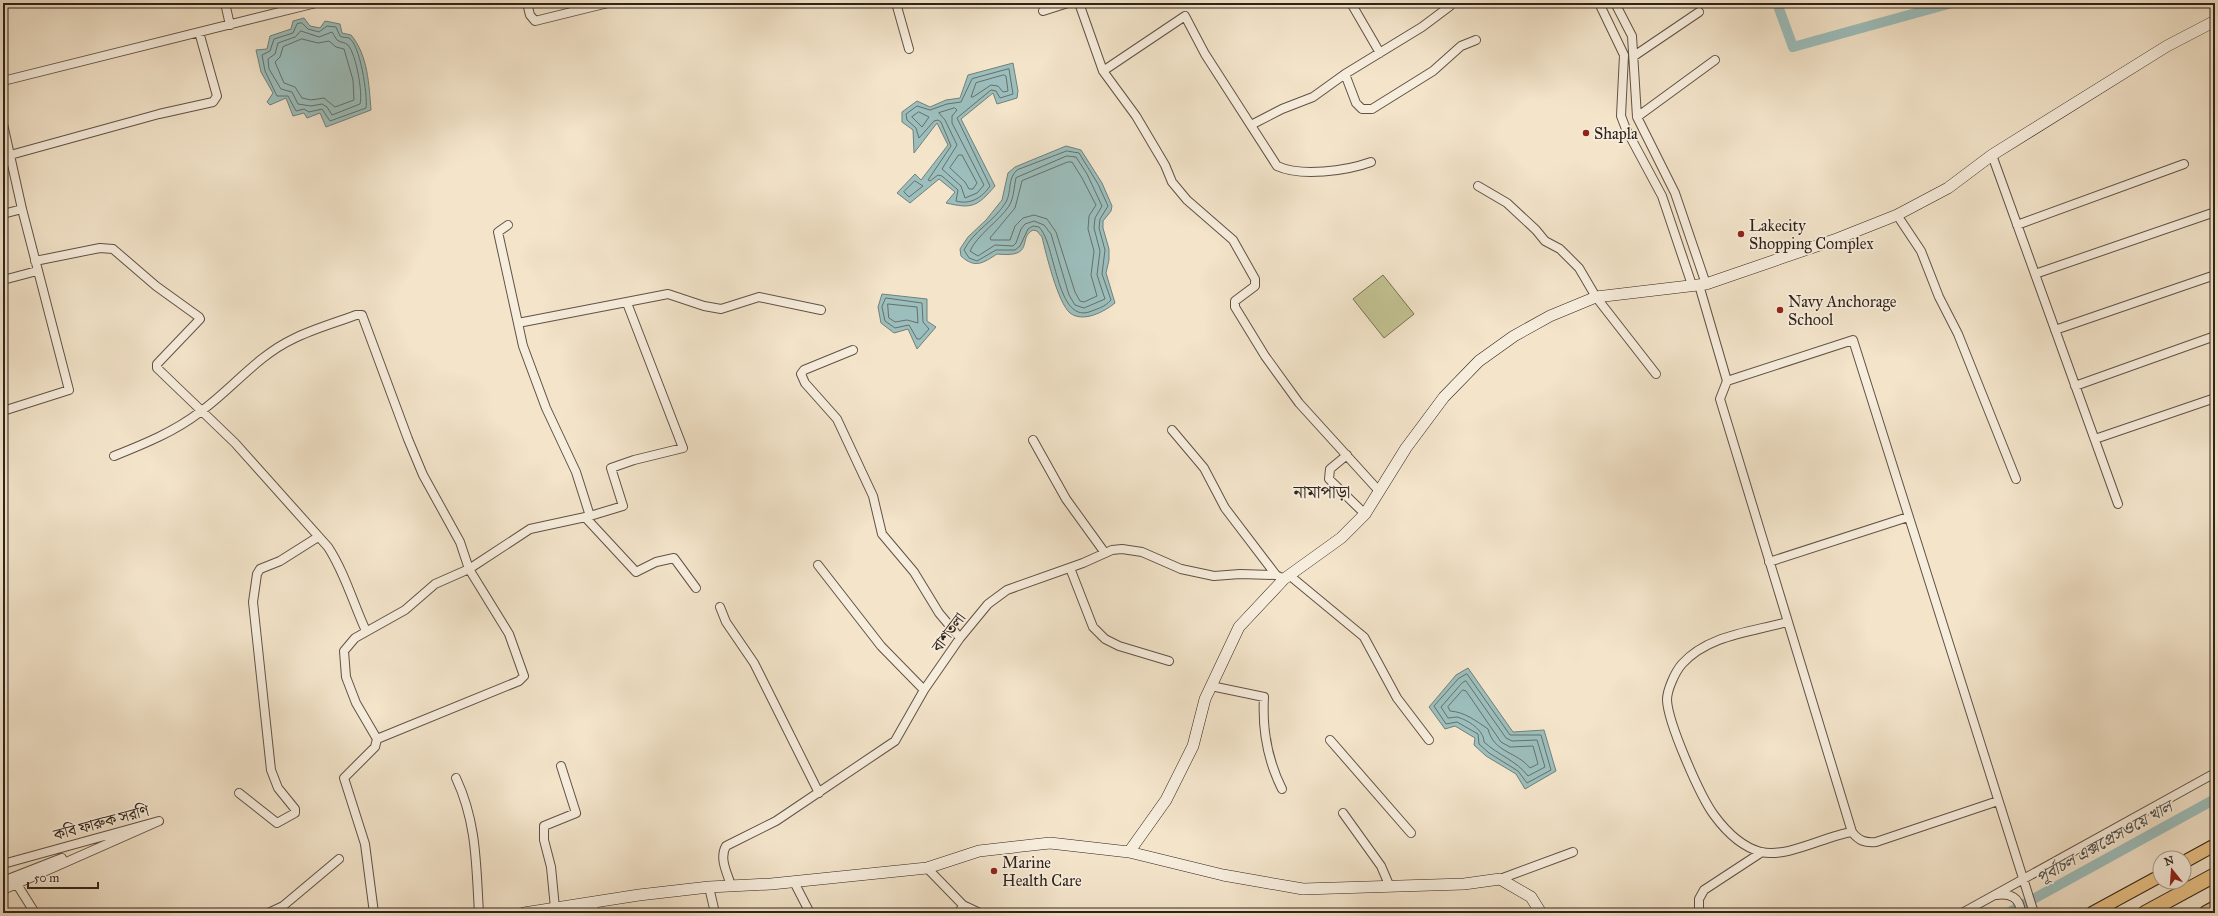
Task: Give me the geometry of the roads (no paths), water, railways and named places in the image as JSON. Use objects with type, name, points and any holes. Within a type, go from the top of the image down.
[{"type":"highway","points":[[2145,913],[2215,875]]},
{"type":"highway","points":[[2206,913],[2215,908]]},
{"type":"main road","points":[[2192,858],[2215,845]]},
{"type":"main road","points":[[2092,913],[2152,880]]},
{"type":"street","points":[[225,3],[230,25]]},
{"type":"street","points":[[3,82],[316,3]]},
{"type":"street","points":[[527,3],[530,15],[535,21],[608,3]]},
{"type":"street","points":[[896,3],[908,49]]},
{"type":"street","points":[[1043,11],[1068,3]]},
{"type":"street","points":[[1079,3],[1103,71],[1136,116],[1165,165],[1172,182],[1187,200],[1233,240],[1255,279],[1255,286],[1235,301],[1235,307],[1265,356],[1299,403],[1379,491]]},
{"type":"street","points":[[1351,3],[1380,53]]},
{"type":"street","points":[[1599,3],[1624,55],[1621,116],[1634,144],[1645,161],[1662,196],[1699,285]]},
{"type":"street","points":[[1615,3],[1632,36],[1636,91],[1636,117],[1675,193],[1699,285],[1727,381],[1720,399],[1852,832],[1858,839],[1867,843],[1876,842],[1998,801]]},
{"type":"street","points":[[1251,125],[1282,109],[1313,97],[1345,74],[1422,27],[1450,6]]},
{"type":"street","points":[[1634,56],[1699,12]]},
{"type":"street","points":[[1103,71],[1185,16],[1205,54],[1277,166],[1287,171],[1316,171],[1357,167],[1371,162]]},
{"type":"street","points":[[1129,852],[1166,800],[1193,746],[1205,699],[1239,627],[1283,577],[1341,538],[1365,514],[1406,448],[1444,397],[1479,361],[1514,336],[1544,319],[1596,297],[1699,285],[1834,240],[1897,215],[1948,188],[1992,155],[2167,46],[2215,21]]},
{"type":"street","points":[[7,156],[159,114],[213,102],[217,96],[199,32]]},
{"type":"street","points":[[1345,74],[1356,103],[1362,109],[1372,109],[1433,71],[1461,46],[1476,40]]},
{"type":"street","points":[[1636,117],[1715,60]]},
{"type":"street","points":[[1622,92],[1636,91]]},
{"type":"street","points":[[3,124],[7,156],[69,390],[3,412]]},
{"type":"street","points":[[1645,161],[1656,155]]},
{"type":"street","points":[[1992,155],[2118,504]]},
{"type":"street","points":[[2017,225],[2184,164]]},
{"type":"street","points":[[1478,186],[1507,203],[1536,230],[1545,241],[1560,249],[1579,268],[1596,297],[1656,374]]},
{"type":"street","points":[[1662,196],[1675,193]]},
{"type":"street","points":[[3,214],[22,209]]},
{"type":"street","points":[[2035,274],[2215,212]]},
{"type":"street","points":[[1897,215],[1921,250],[1939,297],[1958,334],[2016,479]]},
{"type":"street","points":[[508,225],[498,232],[523,346],[543,402],[576,472],[588,517],[636,572],[656,562],[674,558],[696,588]]},
{"type":"street","points":[[35,261],[100,248],[113,249],[156,286],[200,316],[157,364],[156,368],[235,443],[328,547],[340,566],[354,607],[366,631]]},
{"type":"street","points":[[3,280],[37,271]]},
{"type":"street","points":[[2055,330],[2215,275]]},
{"type":"street","points":[[518,323],[628,303],[668,294],[704,306],[721,309],[759,297],[821,310]]},
{"type":"street","points":[[374,913],[365,844],[344,777],[375,747],[377,739],[356,703],[346,677],[344,651],[349,643],[366,631],[404,610],[435,584],[469,568],[530,529],[588,517],[623,506],[611,468],[634,460],[683,448],[628,303]]},
{"type":"street","points":[[114,456],[152,440],[201,412],[269,354],[293,339],[356,315],[362,315],[423,475],[460,542],[469,568],[509,634],[524,676],[519,681],[377,739]]},
{"type":"street","points":[[2075,386],[2215,336]]},
{"type":"street","points":[[1727,381],[1853,340],[2034,913]]},
{"type":"street","points":[[853,350],[804,370],[801,374],[805,383],[837,419],[873,496],[882,534],[914,572],[939,614],[960,638]]},
{"type":"street","points":[[2095,439],[2215,398]]},
{"type":"street","points":[[1172,430],[1204,468],[1225,508],[1283,577],[1364,637],[1397,698],[1429,740]]},
{"type":"street","points":[[1033,440],[1066,499],[1106,553]]},
{"type":"street","points":[[1347,455],[1330,469],[1329,479],[1365,514]]},
{"type":"street","points":[[1769,562],[1908,517]]},
{"type":"street","points":[[239,793],[277,823],[295,813],[294,809],[278,788],[271,770],[253,602],[258,571],[280,561],[318,537]]},
{"type":"street","name":"বাশতলা","points":[[732,885],[722,858],[722,851],[726,846],[776,821],[895,741],[924,690],[960,638],[988,604],[1007,590],[1070,568],[1106,553],[1122,549],[1142,552],[1181,568],[1214,576],[1240,574],[1283,577]]},
{"type":"street","points":[[818,565],[881,646],[924,690]]},
{"type":"street","points":[[1070,568],[1093,627],[1105,639],[1119,646],[1169,661]]},
{"type":"street","points":[[720,607],[726,622],[754,663],[784,727],[819,793]]},
{"type":"street","points":[[1787,622],[1713,642],[1700,648],[1681,664],[1675,675],[1667,699],[1674,730],[1714,814],[1739,840],[1762,852],[1783,851],[1852,832]]},
{"type":"street","points":[[1211,686],[1264,697],[1263,720],[1267,747],[1272,768],[1282,789]]},
{"type":"street","points":[[1330,740],[1411,833]]},
{"type":"street","points":[[555,908],[551,867],[544,840],[544,826],[576,813],[561,766]]},
{"type":"street","points":[[1962,913],[2022,878],[2215,773]]},
{"type":"street","points":[[456,778],[467,801],[472,824],[479,913]]},
{"type":"street","points":[[1343,813],[1381,866],[1390,887]]},
{"type":"street","points":[[3,880],[159,821]]},
{"type":"street","name":"কবি ফারুক সরণি","points":[[3,864],[159,821]]},
{"type":"street","name":"কবি ফারুক সরণি","points":[[3,890],[159,821]]},
{"type":"street","points":[[524,913],[555,908],[593,908],[709,887],[794,882],[927,868],[979,851],[1050,843],[1129,852],[1222,874],[1303,889],[1464,884],[1500,879],[1573,852]]},
{"type":"street","points":[[1699,913],[1699,899],[1704,890],[1762,852]]},
{"type":"street","points":[[268,913],[283,906],[339,859]]},
{"type":"street","points":[[927,868],[961,909],[980,913]]},
{"type":"street","points":[[1500,879],[1531,897],[1541,913]]},
{"type":"street","points":[[3,880],[12,881],[18,886],[35,913]]},
{"type":"street","points":[[794,882],[810,913]]},
{"type":"street","points":[[709,887],[715,913]]},
{"type":"street","points":[[1992,896],[2007,893],[2017,900],[2021,913]]},
{"type":"water","points":[[304,18],[310,26],[320,28],[325,21],[340,24],[342,33],[351,35],[357,43],[367,71],[371,110],[326,127],[320,113],[307,118],[304,113],[293,116],[286,98],[270,105],[267,102],[273,93],[261,72],[256,50],[267,49],[270,36],[291,29],[293,21]]},
{"type":"water","points":[[1013,63],[1018,91],[1017,98],[997,104],[993,93],[961,119],[995,186],[989,193],[974,205],[962,206],[946,203],[955,192],[939,179],[910,203],[897,193],[915,174],[921,180],[948,145],[937,123],[914,153],[913,130],[902,122],[902,112],[917,101],[930,107],[946,100],[960,98],[968,75]]},
{"type":"water","points":[[1066,146],[1081,150],[1102,183],[1112,206],[1111,211],[1103,221],[1103,228],[1109,249],[1109,260],[1106,273],[1115,303],[1099,313],[1087,317],[1075,316],[1066,308],[1053,278],[1042,237],[1037,231],[1033,230],[1028,233],[1024,246],[1017,253],[997,254],[979,263],[966,260],[961,256],[960,249],[968,237],[986,220],[1002,200],[1008,173],[1015,167]]},
{"type":"water","points":[[882,294],[927,299],[927,321],[936,327],[917,349],[908,329],[894,333],[881,323],[878,307]]},
{"type":"water","points":[[1468,668],[1513,732],[1544,730],[1556,771],[1525,789],[1516,774],[1486,756],[1474,745],[1475,738],[1455,726],[1445,729],[1429,707],[1456,675]]},
{"type":"waterway","points":[[1777,3],[1793,47],[1952,3]]},
{"type":"waterway","name":"পূর্বাচল এক্সপ্রেসওয়ে খাল","points":[[2008,913],[2215,799]]},
{"type":"place","name":"Shapla","points":[[1586,133]]},
{"type":"place","name":"Lakecity Shopping Complex","points":[[1741,234]]},
{"type":"place","name":"Navy Anchorage School","points":[[1780,310]]},
{"type":"place","name":"Marine Health Care","points":[[994,871]]},
{"type":"district","name":"নামাপাড়া","points":[[1322,492]]}]
